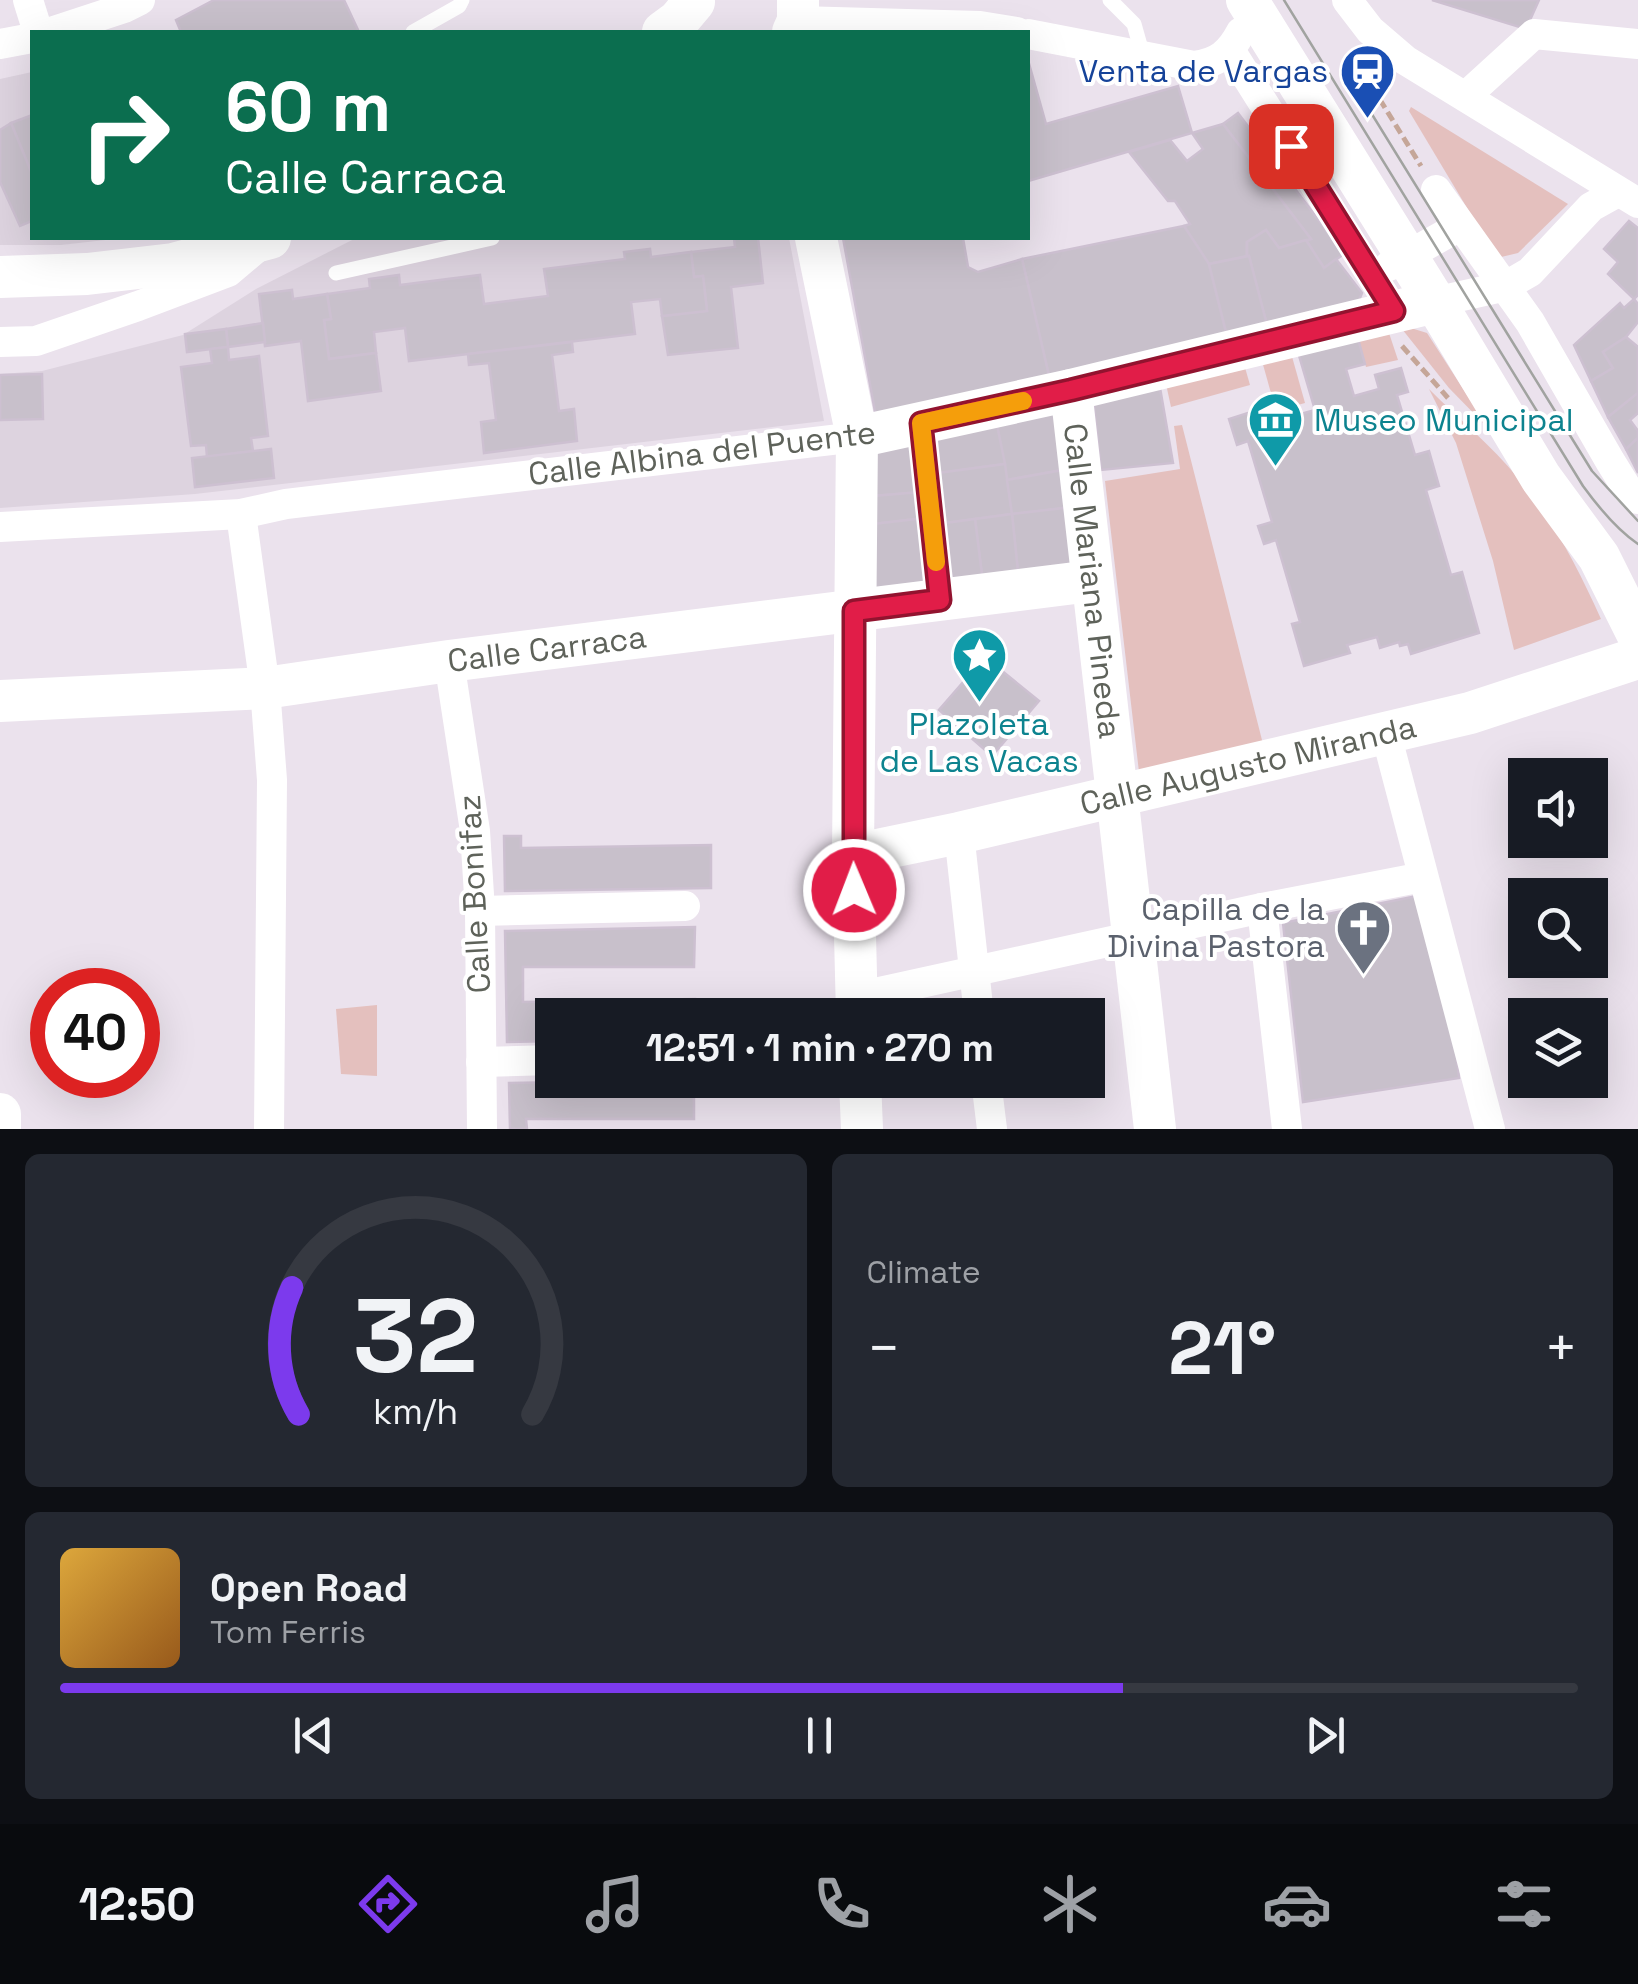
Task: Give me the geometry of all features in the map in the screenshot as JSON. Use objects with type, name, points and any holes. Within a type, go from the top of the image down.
[{"type":"street","points":[[28,0],[34,30]]},
{"type":"street","points":[[56,30],[140,0]]},
{"type":"street","points":[[899,0],[920,26]]},
{"type":"street","points":[[1030,34],[1194,66],[1209,64],[1222,58],[1241,34],[1247,0]]},
{"type":"street","points":[[1247,0],[1391,281]]},
{"type":"street","points":[[1350,1],[1370,30],[1406,60],[1628,198]]},
{"type":"street","points":[[665,30],[696,12]]},
{"type":"street","points":[[796,18],[1005,30]]},
{"type":"street","points":[[1466,96],[1534,34],[1638,44]]},
{"type":"street","points":[[0,44],[30,36]]},
{"type":"street","points":[[1230,50],[1391,281],[1435,302],[1540,478],[1599,557],[1635,619]]},
{"type":"street","points":[[1436,190],[1530,322],[1628,490],[1638,499]]},
{"type":"street","points":[[1435,302],[1506,286],[1530,272],[1591,207],[1628,198]]},
{"type":"street","points":[[1391,281],[1460,226]]},
{"type":"street","points":[[0,277],[87,274],[173,264],[262,240]]},
{"type":"street","points":[[0,342],[36,341],[174,293],[228,272],[267,240]]},
{"type":"street","points":[[816,240],[857,437],[853,855],[857,998]]},
{"type":"street","name":"Calle Albina del Puente","points":[[0,527],[241,514],[306,502],[857,437],[1071,390],[1391,281]]},
{"type":"street","name":"Calle Mariana Pineda","points":[[1071,390],[1154,1129]]},
{"type":"street","points":[[921,423],[940,600]]},
{"type":"street","points":[[241,514],[265,688],[272,780],[269,1129]]},
{"type":"street","name":"Calle Carraca","points":[[0,701],[265,688],[449,661],[1091,582]]},
{"type":"street","name":"Calle Augusto Miranda","points":[[853,855],[959,834],[1470,713],[1638,658]]},
{"type":"street","name":"Calle Bonifaz","points":[[449,661],[475,831],[480,912],[482,1129]]},
{"type":"street","points":[[1386,734],[1490,1129]]},
{"type":"street","points":[[959,834],[977,998]]},
{"type":"street","points":[[883,998],[974,970],[1423,877]]},
{"type":"street","points":[[480,912],[685,906]]},
{"type":"street","points":[[1262,908],[1287,1129]]},
{"type":"street","points":[[481,1062],[535,1060]]},
{"type":"street","points":[[861,1098],[862,1129]]},
{"type":"street","points":[[988,1098],[992,1129]]},
{"type":"street","points":[[0,1114],[0,1129]]},
{"type":"lane","points":[[417,30],[459,6],[462,0]]},
{"type":"lane","points":[[1110,0],[1134,24],[1142,56]]},
{"type":"lane","points":[[336,273],[483,240]]},
{"type":"path","points":[[1356,60],[1436,190]]},
{"type":"shaded area","points":[[30,72],[30,240],[105,240],[0,245],[0,79]]},
{"type":"shaded area","points":[[1411,107],[1568,204],[1518,253],[1497,258],[1409,111]]},
{"type":"shaded area","points":[[352,240],[789,240],[824,421],[195,494],[0,508],[0,374],[42,371],[183,335],[256,289]]},
{"type":"shaded area","points":[[1398,324],[1427,333],[1489,429],[1449,388]]},
{"type":"shaded area","points":[[1388,330],[1398,360],[1366,367],[1357,335]]},
{"type":"shaded area","points":[[1291,353],[1305,403],[1276,411],[1262,361]]},
{"type":"shaded area","points":[[1244,364],[1250,385],[1171,407],[1166,384]]},
{"type":"shaded area","points":[[1429,389],[1531,494],[1564,546],[1601,619],[1514,650],[1493,561],[1456,443]]},
{"type":"shaded area","points":[[1182,425],[1263,744],[1139,772],[1105,481],[1180,469],[1174,426]]},
{"type":"shaded area","points":[[377,1005],[377,1076],[341,1074],[336,1009]]},
{"type":"building","points":[[214,0],[344,0],[358,30],[180,30],[176,20]]},
{"type":"building","points":[[1432,0],[1539,0],[1526,29]]},
{"type":"building","points":[[1030,67],[1046,124],[1178,86],[1192,133],[1030,180]]},
{"type":"building","points":[[1238,113],[1344,254],[1324,268],[1306,240],[1311,239],[1223,124]]},
{"type":"building","points":[[30,116],[30,169],[11,123]]},
{"type":"building","points":[[11,123],[30,169],[30,222],[20,226],[0,182],[0,130]]},
{"type":"building","points":[[1223,124],[1311,239],[1279,248],[1266,230],[1247,242],[1247,256],[1209,264],[1184,226],[1190,224],[1175,201],[1168,201],[1129,152],[1170,140],[1187,161],[1203,149],[1192,133]]},
{"type":"building","points":[[1629,221],[1638,228],[1638,295],[1634,299],[1608,274],[1618,262],[1604,249]]},
{"type":"building","points":[[1184,226],[1209,264],[1227,336],[1049,376],[1022,259]]},
{"type":"building","points":[[1266,230],[1279,248],[1306,240],[1324,268],[1336,259],[1362,293],[1358,303],[1267,325],[1247,256],[1247,242]]},
{"type":"building","points":[[734,240],[758,240],[763,283],[731,287],[738,348],[668,355],[662,316],[707,311],[703,276],[694,277],[691,252],[735,247]]},
{"type":"building","points":[[843,240],[963,240],[968,267],[978,272],[1022,259],[1049,376],[876,417]]},
{"type":"building","points":[[650,249],[651,257],[691,252],[694,277],[703,276],[707,311],[662,316],[660,299],[631,302],[635,334],[409,361],[405,328],[374,332],[376,353],[329,359],[324,320],[331,319],[327,294],[370,288],[369,279],[399,275],[400,285],[480,275],[484,304],[548,296],[544,269],[625,259],[624,252]]},
{"type":"building","points":[[1249,256],[1267,325],[1227,336],[1209,264]]},
{"type":"building","points":[[292,290],[293,299],[327,294],[331,319],[324,320],[329,359],[376,353],[381,391],[308,401],[301,341],[265,346],[259,294]]},
{"type":"building","points":[[1634,299],[1638,304],[1638,322],[1626,337],[1603,352],[1613,368],[1591,381],[1574,345],[1620,303],[1624,308]]},
{"type":"building","points":[[263,323],[265,342],[228,347],[226,329]]},
{"type":"building","points":[[226,329],[228,347],[187,352],[185,334]]},
{"type":"building","points":[[1357,335],[1365,364],[1346,369],[1354,396],[1379,389],[1375,375],[1401,368],[1408,392],[1397,395],[1415,455],[1429,451],[1439,486],[1426,490],[1451,575],[1462,572],[1479,633],[1411,654],[1408,644],[1400,646],[1399,642],[1380,648],[1377,637],[1347,645],[1350,653],[1304,666],[1292,624],[1300,622],[1276,540],[1264,544],[1258,526],[1272,522],[1248,441],[1237,445],[1229,419],[1254,411],[1258,426],[1315,410],[1298,352]]},
{"type":"building","points":[[1626,337],[1638,347],[1638,393],[1608,417],[1591,381],[1613,368],[1603,352]]},
{"type":"building","points":[[572,342],[573,352],[552,355],[559,411],[574,409],[577,441],[484,453],[481,422],[496,420],[489,363],[469,365],[468,354]]},
{"type":"building","points":[[228,347],[229,360],[259,356],[268,436],[251,438],[253,451],[207,457],[206,445],[191,446],[181,367],[212,363],[210,349]]},
{"type":"building","points":[[42,374],[43,419],[0,420],[0,375]]},
{"type":"building","points":[[1159,382],[1173,463],[1101,470],[1093,399]]},
{"type":"building","points":[[1638,393],[1638,413],[1630,420],[1638,438],[1626,449],[1608,417]]},
{"type":"building","points":[[1057,409],[1068,469],[1007,480],[996,420]]},
{"type":"building","points":[[996,420],[1005,464],[938,473],[932,438]]},
{"type":"building","points":[[1638,438],[1638,473],[1626,449]]},
{"type":"building","points":[[916,442],[921,492],[873,496],[870,451]]},
{"type":"building","points":[[271,449],[274,478],[195,487],[192,458]]},
{"type":"building","points":[[1005,464],[1012,514],[945,523],[938,473]]},
{"type":"building","points":[[1068,469],[1073,507],[1012,514],[1007,480]]},
{"type":"building","points":[[921,492],[925,518],[873,524],[873,496]]},
{"type":"building","points":[[1073,507],[1080,565],[1018,572],[1012,514]]},
{"type":"building","points":[[1012,514],[1018,572],[982,575],[975,519]]},
{"type":"building","points":[[925,518],[930,584],[872,591],[873,524]]},
{"type":"building","points":[[975,519],[982,575],[952,580],[945,523]]},
{"type":"building","points":[[985,657],[1039,701],[992,756],[939,710]]},
{"type":"building","points":[[504,836],[521,836],[521,848],[711,845],[711,888],[505,891]]},
{"type":"building","name":"Capilla de la Divina Pastora","points":[[1417,896],[1454,1028],[1459,1078],[1303,1102],[1283,923]]},
{"type":"building","points":[[695,927],[694,967],[523,967],[523,1002],[535,1002],[535,1041],[507,1042],[505,931]]},
{"type":"building","points":[[509,1083],[535,1083],[535,1098],[694,1098],[694,1119],[526,1119],[527,1129],[510,1129]]},
{"type":"tram line","points":[[1284,0],[1583,486],[1608,518],[1638,544]]},
{"type":"tram line","points":[[1365,103],[1592,471],[1638,521]]},
{"type":"slow traffic","points":[[936,562],[921,423],[1023,401]]},
{"type":"place","name":"Venta de Vargas","points":[[1367,120]]},
{"type":"place","name":"Museo Municipal","points":[[1275,469]]},
{"type":"place","name":"Plazoleta de Las Vacas","points":[[979,704]]},
{"type":"place","name":"Capilla de la Divina Pastora","points":[[1364,976]]},
{"type":"route","points":[[854,890],[854,611],[940,600],[921,423],[1394,311],[1291,146]]}]
